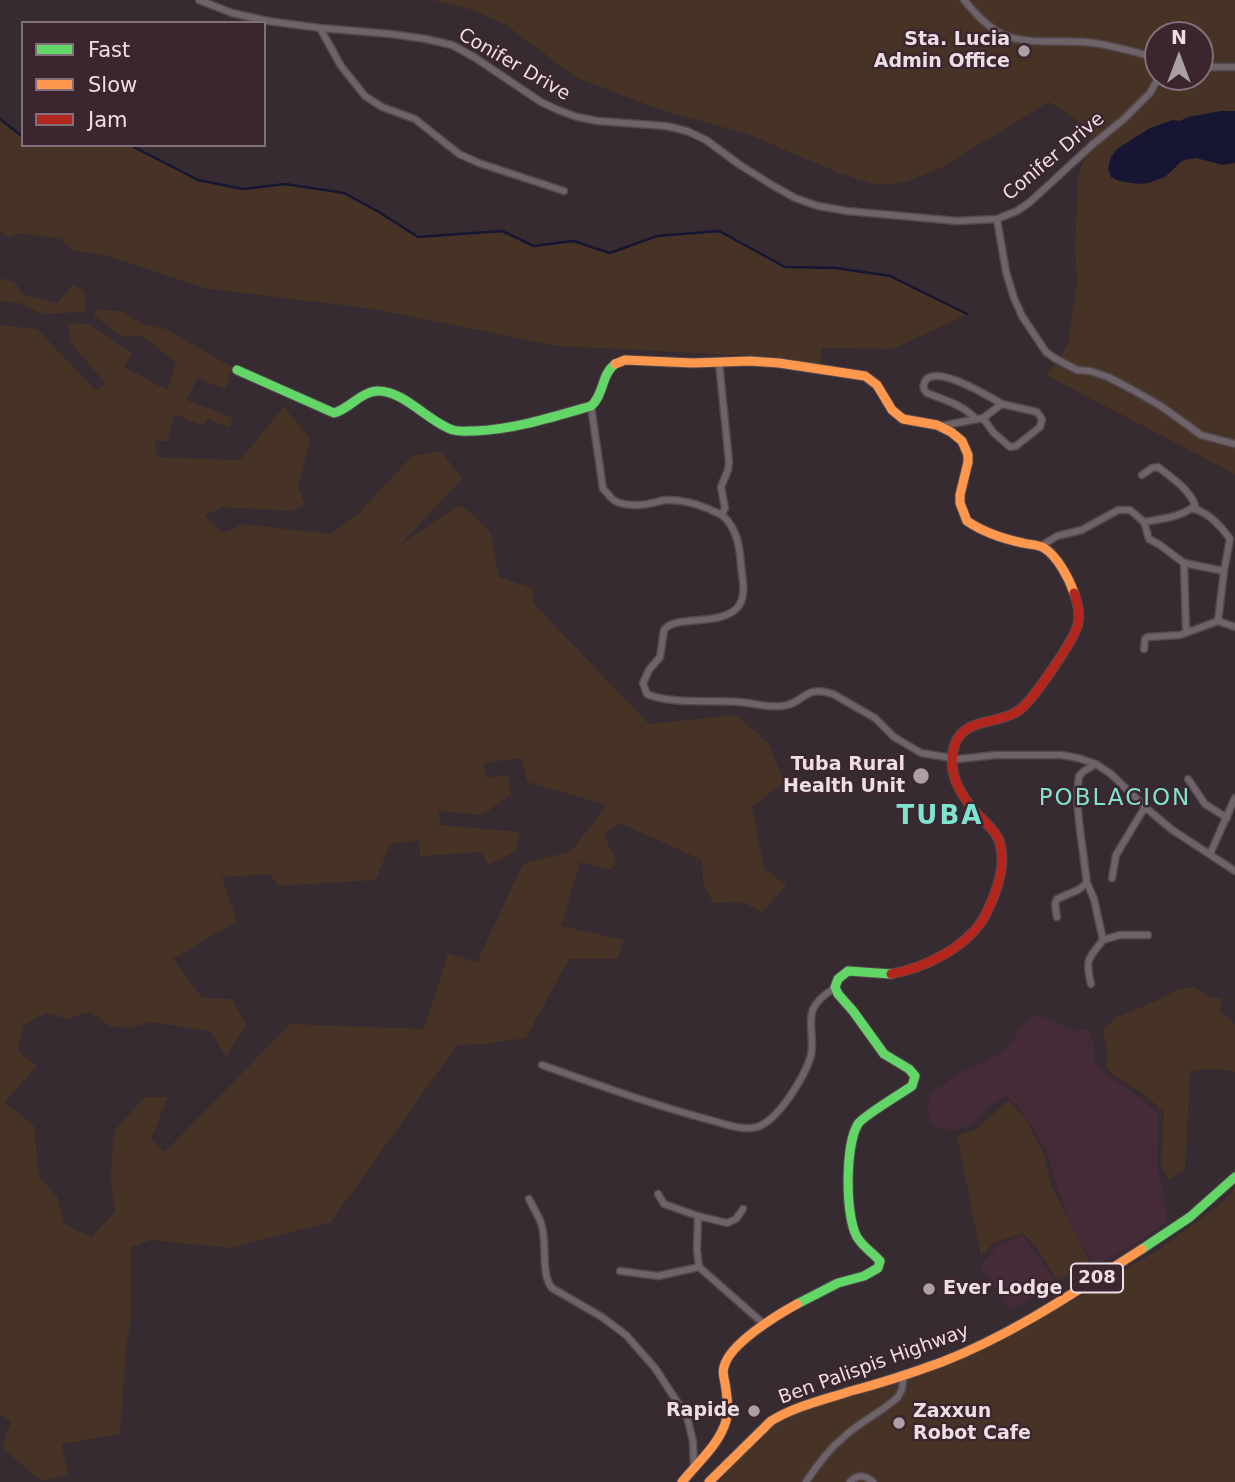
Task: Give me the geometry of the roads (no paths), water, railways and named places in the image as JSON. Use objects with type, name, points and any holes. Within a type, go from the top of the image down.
[{"type":"street","name":"Conifer Drive","points":[[199,0],[232,13],[256,18],[320,28],[391,34],[452,45],[558,110],[587,119],[666,126],[687,131],[706,140],[740,165],[795,198],[818,206],[847,211],[957,221],[997,219],[1030,202],[1124,119],[1151,91]]},
{"type":"street","points":[[964,0],[975,13],[1004,35],[1031,40],[1103,44],[1144,54]]},
{"type":"street","points":[[320,28],[341,66],[373,102],[415,119],[459,154],[564,191]]},
{"type":"street","points":[[1214,66],[1235,67]]},
{"type":"street","points":[[997,219],[1006,272],[1014,298],[1022,316],[1046,352],[1077,370],[1108,377],[1131,389],[1161,406],[1201,435],[1235,444]]},
{"type":"street","points":[[237,370],[334,413],[343,411],[372,392],[384,392],[454,430],[503,429],[591,406],[598,400],[603,380],[612,366],[625,359],[779,363],[865,376],[880,387],[896,414],[904,420],[940,426],[950,430],[958,438],[968,456],[959,496],[967,520],[993,533],[1040,547],[1048,552],[1058,563],[1078,598],[1080,617],[1074,637],[1022,708],[1012,715],[966,728],[953,747],[953,779],[956,786],[972,809],[992,829],[1000,845],[1001,876],[987,912],[966,939],[919,966],[886,975],[848,971],[839,976],[835,988],[822,997],[811,1012],[811,1056],[779,1112],[755,1128],[741,1128],[632,1097],[542,1065]]},
{"type":"street","points":[[719,362],[729,462],[721,488],[725,508],[722,514]]},
{"type":"street","points":[[941,375],[974,388],[1002,404],[1037,412],[1042,419],[1040,427],[1016,446],[1010,447],[980,418],[958,405],[927,393],[923,386],[925,379],[941,375]]},
{"type":"street","points":[[940,426],[980,418],[1002,404]]},
{"type":"street","points":[[591,406],[603,489],[615,501],[640,505],[662,500],[691,502],[722,514],[735,533],[739,546],[742,600],[736,609],[728,614],[666,626],[660,657],[643,683],[647,694],[669,699],[780,706],[792,703],[811,691],[825,692],[875,718],[894,737],[921,753],[952,758],[996,755],[1078,758],[1096,764],[1111,774],[1171,829],[1235,871]]},
{"type":"street","points":[[1142,475],[1158,467],[1187,492],[1194,501],[1193,509]]},
{"type":"street","points":[[1040,547],[1057,536],[1082,530],[1122,509],[1130,510],[1144,522],[1149,539],[1184,563],[1224,570]]},
{"type":"street","points":[[1144,522],[1193,509],[1203,511],[1226,533],[1230,539],[1218,621]]},
{"type":"street","points":[[1184,563],[1185,628],[1191,631]]},
{"type":"street","points":[[1144,649],[1145,639],[1148,637],[1180,635],[1218,621],[1235,627]]},
{"type":"street","points":[[1096,764],[1079,776],[1077,785],[1087,883],[1094,899],[1102,940]]},
{"type":"street","points":[[1188,779],[1205,804],[1227,818]]},
{"type":"street","points":[[1210,855],[1235,798]]},
{"type":"street","points":[[1112,878],[1116,855],[1145,807]]},
{"type":"street","points":[[1057,917],[1055,904],[1058,899],[1087,883]]},
{"type":"street","points":[[1091,984],[1088,960],[1102,940],[1120,935],[1148,935]]},
{"type":"street","points":[[682,1482],[713,1445],[727,1423],[724,1362],[733,1350],[805,1298],[839,1283],[872,1273],[880,1265],[878,1258],[862,1243],[852,1225],[849,1194],[854,1131],[859,1122],[912,1086],[915,1076],[910,1069],[893,1061],[883,1052],[835,988]]},
{"type":"street","name":"Ben Palispis Highway","points":[[709,1482],[771,1422],[783,1414],[946,1360],[986,1343],[1163,1237],[1201,1209],[1235,1177]]},
{"type":"street","points":[[658,1194],[664,1204],[727,1223],[736,1219],[743,1209]]},
{"type":"street","points":[[529,1199],[542,1224],[549,1285],[610,1323],[631,1341],[654,1368],[687,1417],[694,1467]]},
{"type":"street","points":[[698,1216],[696,1250],[699,1267],[765,1325]]},
{"type":"street","points":[[620,1271],[658,1276],[699,1267]]},
{"type":"street","points":[[806,1482],[820,1461],[845,1435],[898,1397],[904,1374]]},
{"type":"street","points":[[850,1482],[860,1476],[873,1482]]},
{"type":"waterway","points":[[0,119],[21,135]]},
{"type":"waterway","points":[[134,147],[198,180],[243,189],[285,184],[344,193],[418,237],[502,231],[534,246],[573,241],[610,253],[657,236],[719,231],[785,267],[836,268],[890,276],[967,314]]},
{"type":"place","name":"Sta. Lucia Admin Office","points":[[1024,51]]},
{"type":"place","name":"Tuba Rural Health Unit","points":[[921,776]]},
{"type":"place","name":"Ever Lodge","points":[[929,1289]]},
{"type":"place","name":"Rapide","points":[[754,1411]]},
{"type":"place","name":"Zaxxun Robot Cafe","points":[[899,1423]]},
{"type":"district","name":"POBLACION","points":[[1115,799]]},
{"type":"district","name":"TUBA","points":[[940,817]]}]
